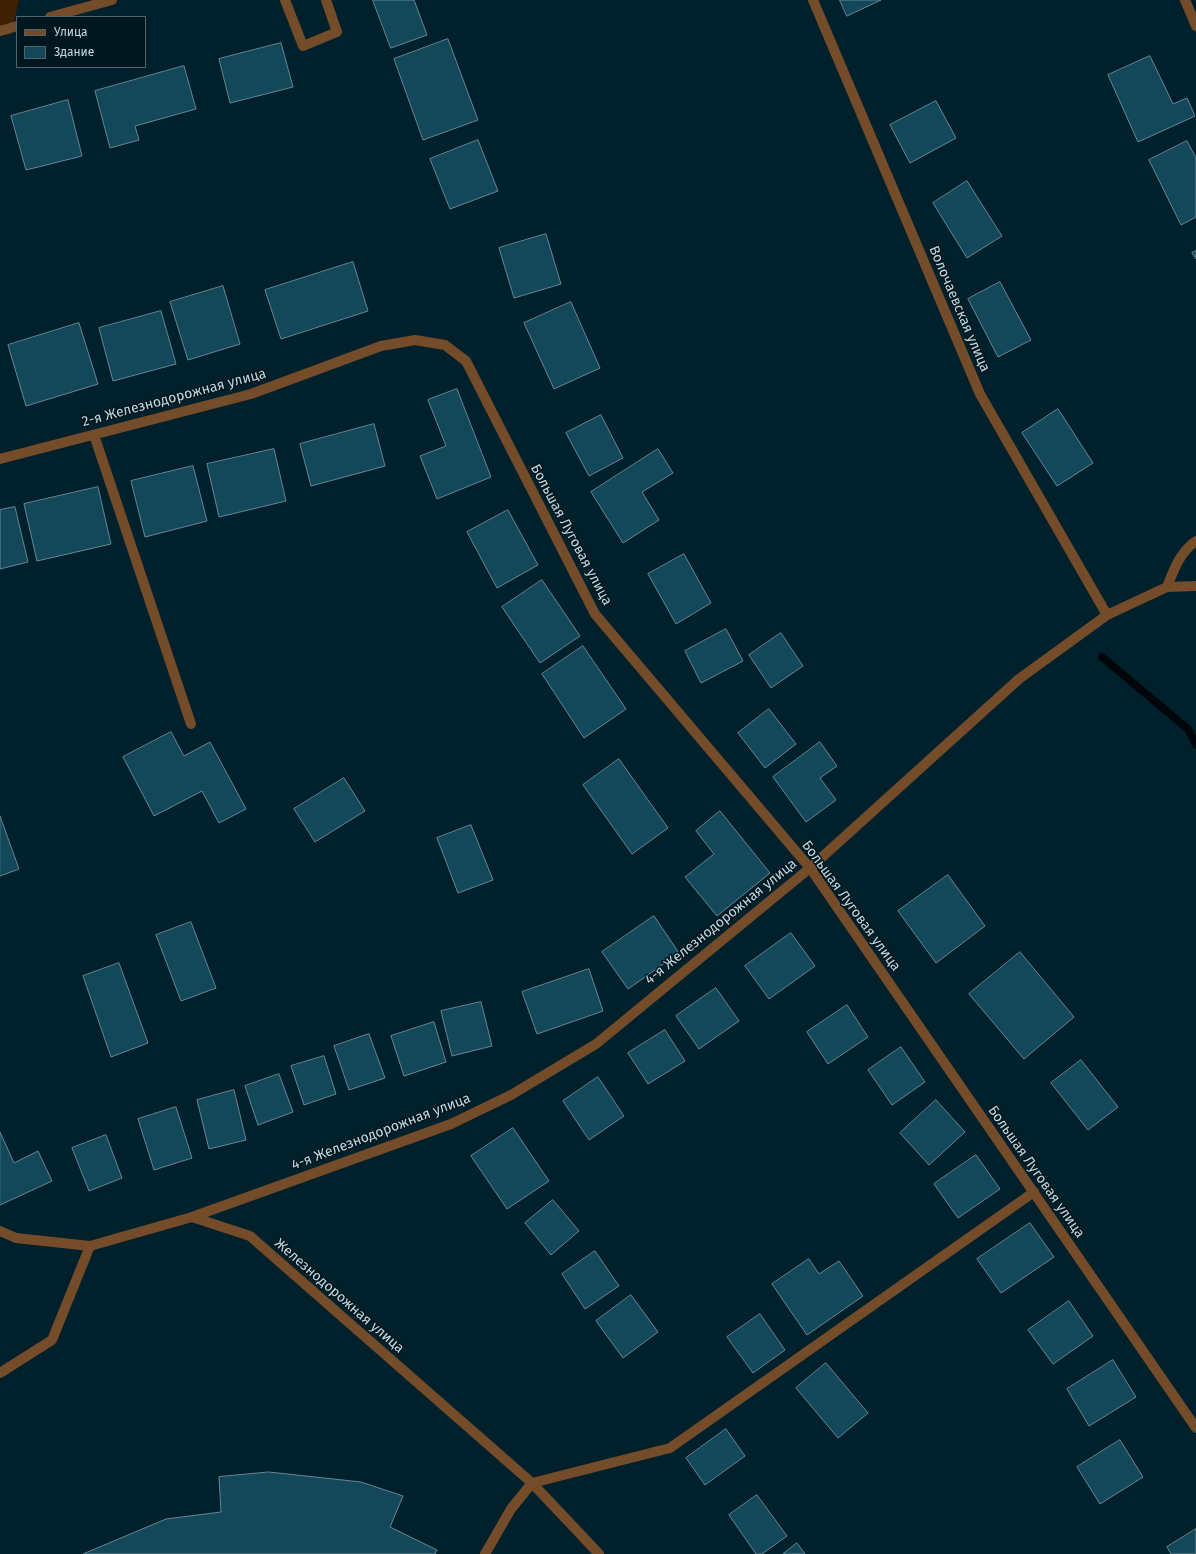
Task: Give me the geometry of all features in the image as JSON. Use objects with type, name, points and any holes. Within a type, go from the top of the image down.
[{"type":"street","points":[[54,16],[112,0]]},
{"type":"street","points":[[285,0],[303,46],[337,32],[326,0]]},
{"type":"street","name":"Волочаевская улица","points":[[813,0],[980,394],[1106,615]]},
{"type":"street","points":[[1185,0],[1196,26]]},
{"type":"street","points":[[0,31],[16,26]]},
{"type":"street","name":"2-я Железнодорожная улица","points":[[0,459],[251,394],[381,346],[416,340],[445,345]]},
{"type":"street","name":"Большая Луговая улица","points":[[445,345],[466,361],[595,614],[810,868],[1196,1428]]},
{"type":"street","points":[[94,435],[190,724]]},
{"type":"street","points":[[1196,541],[1187,547],[1176,565],[1168,587],[1196,586]]},
{"type":"street","name":"4-я Железнодорожная улица","points":[[192,1217],[451,1124],[511,1095],[596,1044],[810,868],[1019,679],[1106,615],[1168,587]]},
{"type":"street","points":[[485,1554],[511,1509],[532,1483],[670,1448],[1034,1192]]},
{"type":"street","points":[[0,1231],[16,1238],[90,1246],[192,1217]]},
{"type":"street","name":"Железнодорожная улица","points":[[192,1217],[250,1236],[532,1483],[598,1554]]},
{"type":"street","points":[[0,1373],[52,1340],[90,1246]]},
{"type":"shaded area","points":[[0,0],[19,0],[11,34],[0,36]]},
{"type":"building","points":[[373,0],[414,0],[427,35],[391,48]]},
{"type":"building","points":[[840,0],[881,0],[847,16]]},
{"type":"building","points":[[448,39],[478,120],[423,140],[394,59]]},
{"type":"building","points":[[281,43],[293,87],[230,103],[219,59]]},
{"type":"building","points":[[1150,56],[1173,104],[1187,98],[1195,116],[1138,142],[1108,75]]},
{"type":"building","points":[[184,66],[196,109],[135,126],[139,140],[110,148],[95,91]]},
{"type":"building","points":[[68,100],[82,156],[26,170],[11,116]]},
{"type":"building","points":[[936,101],[956,138],[910,163],[890,125]]},
{"type":"building","points":[[478,140],[498,191],[450,209],[430,159]]},
{"type":"building","points":[[1187,141],[1196,158],[1196,217],[1181,225],[1149,160]]},
{"type":"building","points":[[967,181],[1002,236],[967,258],[933,203]]},
{"type":"building","points":[[546,234],[561,284],[514,298],[499,248]]},
{"type":"building","points":[[1196,251],[1196,259],[1192,253]]},
{"type":"building","points":[[353,262],[368,311],[281,339],[265,290]]},
{"type":"building","points":[[1000,282],[1031,340],[998,357],[968,299]]},
{"type":"building","points":[[223,286],[240,344],[188,360],[170,302]]},
{"type":"building","points":[[571,302],[600,368],[554,389],[524,323]]},
{"type":"building","points":[[161,311],[176,364],[113,381],[99,328]]},
{"type":"building","points":[[79,323],[98,384],[26,406],[8,345]]},
{"type":"building","points":[[457,389],[491,477],[437,499],[420,456],[446,446],[428,400]]},
{"type":"building","points":[[1058,409],[1093,463],[1057,486],[1022,433]]},
{"type":"building","points":[[601,415],[623,458],[589,476],[566,433]]},
{"type":"building","points":[[374,424],[385,466],[311,486],[300,444]]},
{"type":"building","points":[[274,449],[286,501],[219,517],[207,464]]},
{"type":"building","points":[[658,449],[673,473],[642,492],[659,520],[623,543],[591,492]]},
{"type":"building","points":[[193,466],[207,521],[145,537],[131,481]]},
{"type":"building","points":[[98,487],[111,544],[37,561],[24,504]]},
{"type":"building","points":[[15,507],[28,562],[0,569],[0,510]]},
{"type":"building","points":[[508,510],[538,565],[497,588],[467,532]]},
{"type":"building","points":[[684,554],[711,603],[676,624],[648,574]]},
{"type":"building","points":[[542,580],[580,636],[540,663],[502,607]]},
{"type":"building","points":[[726,629],[743,661],[701,683],[685,651]]},
{"type":"building","points":[[781,633],[803,666],[771,688],[749,655]]},
{"type":"building","points":[[583,646],[626,709],[584,738],[542,674]]},
{"type":"building","points":[[769,709],[796,744],[765,768],[738,733]]},
{"type":"building","points":[[171,732],[184,756],[210,742],[246,809],[219,823],[202,791],[154,816],[123,757]]},
{"type":"building","points":[[820,742],[837,766],[820,778],[836,800],[806,822],[773,777]]},
{"type":"building","points":[[619,759],[668,828],[632,854],[583,785]]},
{"type":"building","points":[[344,778],[365,811],[315,842],[294,809]]},
{"type":"building","points":[[720,811],[770,873],[717,916],[685,877],[714,854],[696,831]]},
{"type":"building","points":[[0,816],[19,869],[0,876]]},
{"type":"building","points":[[471,825],[493,880],[458,893],[437,838]]},
{"type":"building","points":[[948,875],[985,926],[936,963],[898,911]]},
{"type":"building","points":[[654,916],[679,953],[628,989],[602,952]]},
{"type":"building","points":[[191,922],[216,988],[181,1001],[156,935]]},
{"type":"building","points":[[791,933],[815,966],[769,999],[745,966]]},
{"type":"building","points":[[1020,952],[1074,1017],[1024,1059],[969,994]]},
{"type":"building","points":[[119,963],[148,1043],[111,1057],[83,976]]},
{"type":"building","points":[[589,969],[603,1011],[537,1034],[522,992]]},
{"type":"building","points":[[716,988],[739,1021],[699,1049],[676,1016]]},
{"type":"building","points":[[481,1002],[492,1046],[452,1056],[441,1011]]},
{"type":"building","points":[[847,1005],[868,1037],[828,1064],[807,1032]]},
{"type":"building","points":[[434,1022],[446,1062],[404,1076],[391,1036]]},
{"type":"building","points":[[665,1030],[685,1061],[648,1084],[628,1053]]},
{"type":"building","points":[[369,1034],[385,1078],[349,1090],[334,1046]]},
{"type":"building","points":[[901,1047],[925,1082],[892,1105],[868,1070]]},
{"type":"building","points":[[324,1056],[336,1094],[304,1105],[291,1066]]},
{"type":"building","points":[[1081,1060],[1118,1107],[1088,1130],[1051,1083]]},
{"type":"building","points":[[279,1074],[293,1112],[258,1125],[245,1086]]},
{"type":"building","points":[[598,1077],[624,1116],[589,1140],[563,1101]]},
{"type":"building","points":[[234,1090],[246,1140],[209,1149],[197,1100]]},
{"type":"building","points":[[936,1100],[965,1132],[929,1165],[900,1133]]},
{"type":"building","points":[[176,1107],[192,1158],[154,1170],[138,1119]]},
{"type":"building","points":[[513,1128],[549,1181],[507,1209],[471,1156]]},
{"type":"building","points":[[0,1132],[14,1163],[38,1151],[52,1181],[0,1205]]},
{"type":"building","points":[[106,1135],[122,1178],[89,1191],[72,1148]]},
{"type":"building","points":[[976,1155],[1000,1189],[958,1218],[934,1184]]},
{"type":"building","points":[[553,1200],[579,1231],[551,1255],[525,1223]]},
{"type":"building","points":[[1030,1223],[1054,1257],[1001,1293],[977,1259]]},
{"type":"building","points":[[595,1251],[619,1286],[585,1309],[562,1274]]},
{"type":"building","points":[[809,1259],[819,1274],[839,1261],[863,1296],[807,1335],[772,1284]]},
{"type":"building","points":[[631,1295],[658,1332],[623,1358],[596,1321]]},
{"type":"building","points":[[1069,1301],[1093,1336],[1053,1364],[1028,1330]]},
{"type":"building","points":[[760,1314],[785,1350],[753,1373],[727,1337]]},
{"type":"building","points":[[1113,1360],[1136,1397],[1089,1426],[1067,1389]]},
{"type":"building","points":[[826,1363],[868,1413],[838,1438],[796,1388]]},
{"type":"building","points":[[726,1429],[745,1456],[705,1485],[686,1458]]},
{"type":"building","points":[[1120,1440],[1143,1477],[1100,1504],[1077,1467]]},
{"type":"building","points":[[269,1472],[361,1482],[403,1496],[390,1527],[437,1550],[435,1554],[83,1554],[166,1519],[221,1512],[219,1477]]},
{"type":"building","points":[[757,1495],[787,1536],[762,1554],[756,1554],[729,1515]]},
{"type":"building","points":[[1196,1529],[1196,1554],[1171,1554],[1167,1547]]},
{"type":"building","points":[[797,1543],[805,1554],[783,1554]]},
{"type":"waterway","points":[[1102,657],[1188,729],[1196,745]]}]
